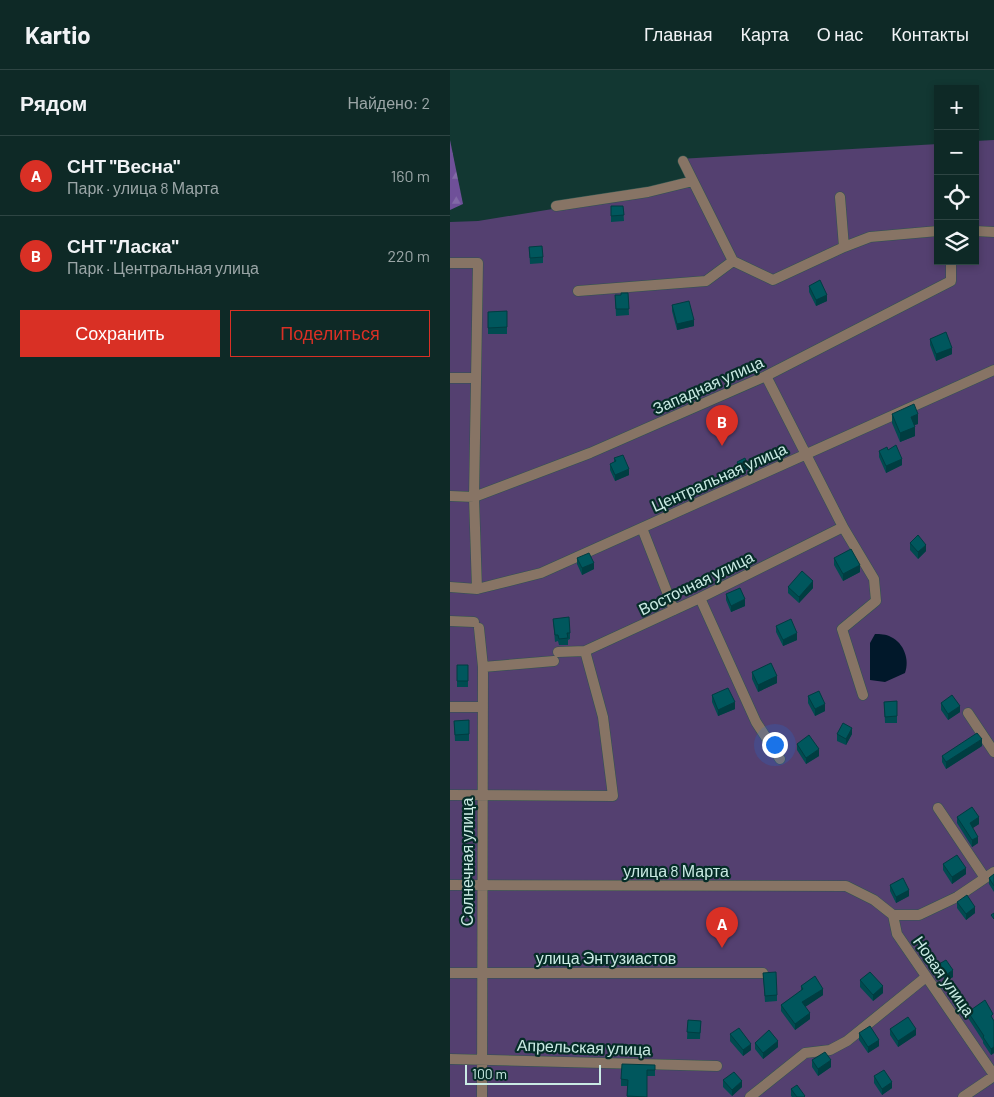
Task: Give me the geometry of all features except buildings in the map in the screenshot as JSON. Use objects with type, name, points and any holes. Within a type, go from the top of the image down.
[{"type":"street","points":[[683,161],[733,261],[773,280],[844,246],[870,237],[934,231]]},
{"type":"street","points":[[556,206],[648,192],[693,181]]},
{"type":"street","points":[[840,196],[844,246]]},
{"type":"street","points":[[979,231],[994,232]]},
{"type":"street","points":[[578,291],[706,281],[733,261]]},
{"type":"street","points":[[450,263],[478,262],[474,497],[477,589]]},
{"type":"street","name":"Западная улица","points":[[450,496],[474,497],[590,453],[766,376],[951,280],[951,265]]},
{"type":"street","name":"Центральная улица","points":[[450,587],[477,589],[541,573],[806,456],[994,370]]},
{"type":"street","points":[[766,376],[843,527],[874,579],[876,600],[842,629],[863,695]]},
{"type":"street","points":[[450,378],[476,378]]},
{"type":"street","name":"Восточная улица","points":[[483,667],[585,651],[700,598],[843,527]]},
{"type":"street","points":[[642,528],[674,610]]},
{"type":"street","points":[[700,598],[756,722],[780,759]]},
{"type":"street","name":"Солнечная улица","points":[[450,621],[476,625],[483,667],[482,1097]]},
{"type":"street","points":[[450,795],[613,796],[603,718],[585,651]]},
{"type":"street","points":[[450,707],[483,707]]},
{"type":"street","points":[[968,713],[994,752]]},
{"type":"street","points":[[938,808],[985,878]]},
{"type":"street","points":[[893,915],[919,915],[957,897],[994,872]]},
{"type":"street","name":"улица 8 Марта","points":[[450,885],[846,886],[874,900],[893,915]]},
{"type":"street","name":"Новая улица","points":[[893,915],[897,934],[994,1075]]},
{"type":"street","name":"улица Энтузиастов","points":[[450,973],[763,973]]},
{"type":"street","points":[[750,1097],[805,1053],[830,1050],[847,1041],[926,976]]},
{"type":"street","name":"Апрельская улица","points":[[450,1059],[717,1066]]},
{"type":"street","points":[[963,1097],[994,1075]]},
{"type":"shaded area","points":[[994,140],[994,1097],[450,1097],[450,222],[478,221],[688,187],[679,159],[934,144],[934,265],[979,265],[979,141]]},
{"type":"green space","points":[[450,140],[463,204],[450,210]]},
{"type":"water","points":[[875,634],[889,636],[899,643],[906,657],[905,673],[885,682],[870,680],[870,643]]},
{"type":"place","name":"СНТ \"Ласка\"","points":[[722,446]]},
{"type":"place","name":"СНТ \"Весна\"","points":[[722,948]]}]
